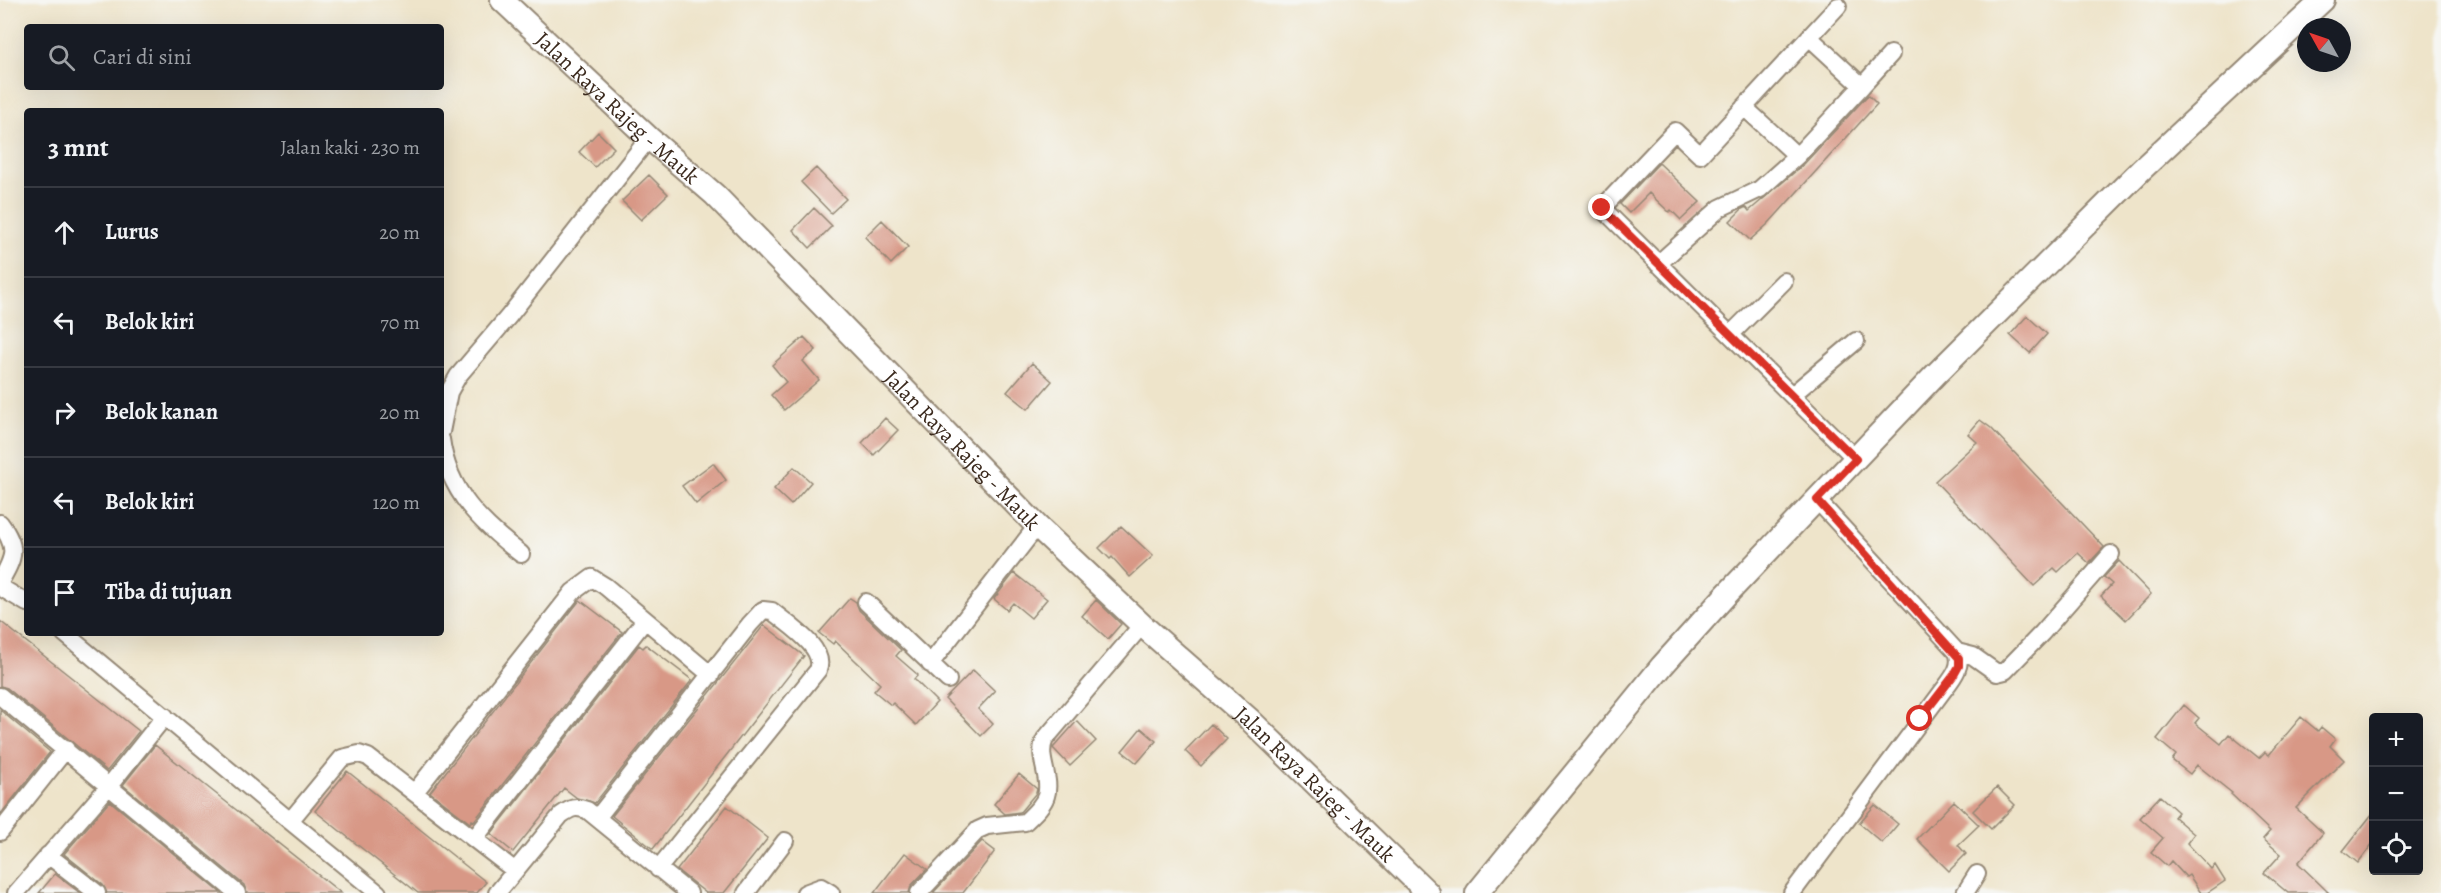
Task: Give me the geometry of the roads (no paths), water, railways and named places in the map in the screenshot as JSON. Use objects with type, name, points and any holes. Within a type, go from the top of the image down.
[{"type":"main road","name":"Jalan Raya Rajeg - Mauk","points":[[502,0],[650,138],[715,195],[1037,526],[1142,625],[1249,719],[1428,893]]},
{"type":"main road","points":[[1477,893],[1662,666],[1726,595],[1936,374],[2141,170],[2323,0]]},
{"type":"street","points":[[1838,6],[1700,154],[1675,131],[1602,208],[1856,459]]},
{"type":"street","points":[[1809,37],[1862,86]]},
{"type":"street","points":[[1658,264],[1720,208],[1760,189],[1797,156],[1891,54]]},
{"type":"street","points":[[1744,107],[1797,156]]},
{"type":"street","points":[[444,417],[449,392],[458,376],[509,316],[650,138]]},
{"type":"street","points":[[1731,334],[1784,281]]},
{"type":"street","points":[[1792,394],[1856,341]]},
{"type":"street","points":[[444,459],[453,483],[490,530],[522,554]]},
{"type":"street","points":[[1792,893],[1954,675],[1959,661],[1957,652],[1817,500]]},
{"type":"street","points":[[0,523],[10,537],[14,550],[11,562],[0,582]]},
{"type":"street","points":[[930,664],[1037,526]]},
{"type":"street","points":[[1957,652],[1973,656],[1997,673],[2005,671],[2042,633],[2111,554]]},
{"type":"street","points":[[415,792],[573,592],[592,578],[599,581],[711,675]]},
{"type":"street","points":[[0,587],[24,601]]},
{"type":"street","points":[[866,602],[948,680]]},
{"type":"street","points":[[597,818],[750,624],[766,609],[772,611],[811,644],[816,649],[820,665],[814,675],[658,870]]},
{"type":"street","points":[[474,839],[645,620]]},
{"type":"street","points":[[919,893],[978,830],[987,826],[1016,825],[1025,822],[1043,802],[1048,784],[1042,745],[1142,625]]},
{"type":"street","points":[[68,636],[378,893]]},
{"type":"street","points":[[2,701],[66,749],[237,893]]},
{"type":"street","points":[[16,893],[109,786],[165,716]]},
{"type":"street","points":[[0,832],[66,749]]},
{"type":"street","points":[[290,821],[342,758],[359,753],[369,757],[514,870]]},
{"type":"street","points":[[497,893],[561,815],[571,807],[586,810],[597,818],[689,893]]},
{"type":"street","points":[[746,893],[785,841]]},
{"type":"street","points":[[48,855],[97,893]]},
{"type":"street","points":[[1965,893],[1977,874]]},
{"type":"street","points":[[806,893],[821,887],[831,893]]}]
